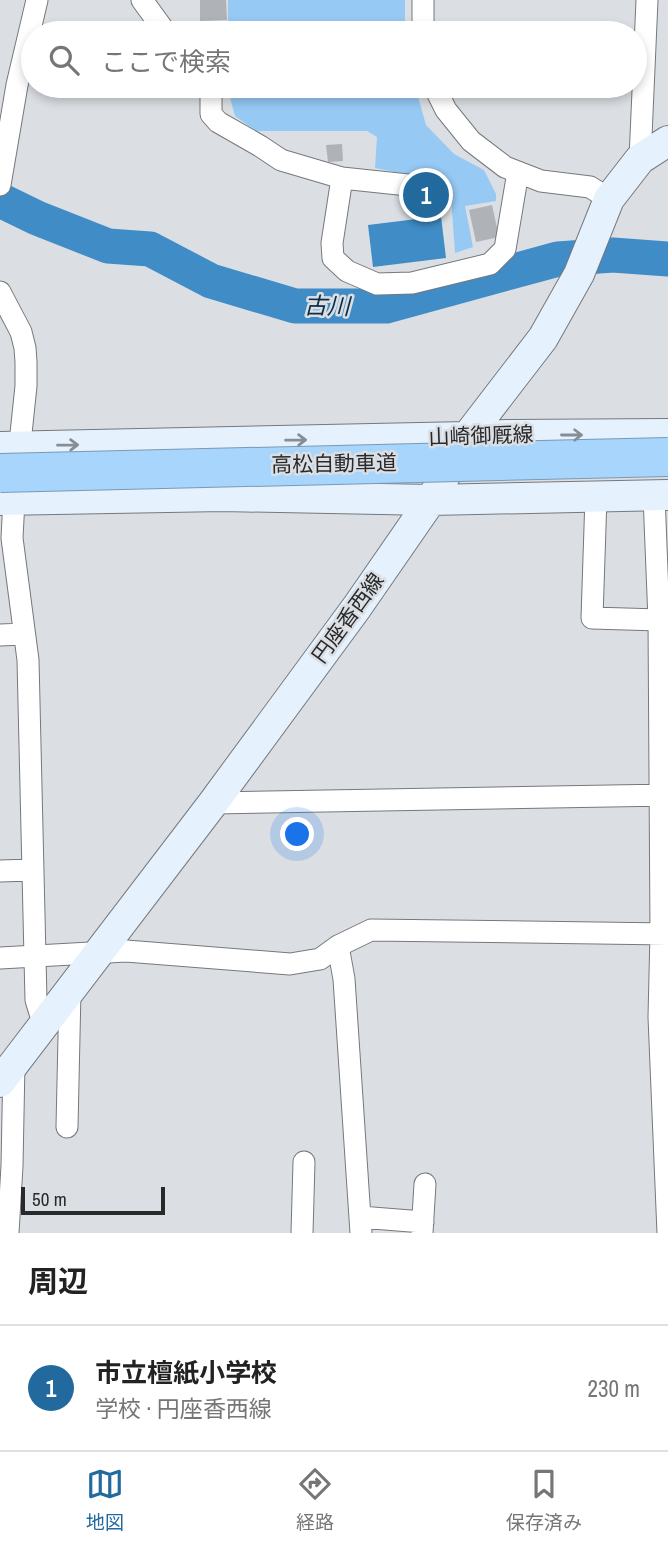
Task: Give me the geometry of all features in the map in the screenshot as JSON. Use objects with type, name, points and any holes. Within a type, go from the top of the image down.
[{"type":"highway","name":"高松自動車道","points":[[6,477],[668,457]]},
{"type":"highway","name":"高松自動車道","points":[[6,477],[663,491]]},
{"type":"main road","name":"円座香西線","points":[[7,1072],[213,803],[357,607],[431,500],[467,437],[543,338],[579,274],[609,199],[640,159],[668,141]]},
{"type":"main road","name":"山崎御厩線","points":[[6,477],[467,437],[668,434]]},
{"type":"main road","points":[[6,477],[223,496],[431,500],[596,497],[663,491]]},
{"type":"street","points":[[30,21],[37,0]]},
{"type":"street","points":[[142,0],[157,21]]},
{"type":"street","points":[[423,0],[423,21]]},
{"type":"street","points":[[646,21],[647,0]]},
{"type":"street","points":[[0,184],[9,82],[21,47]]},
{"type":"street","points":[[211,98],[211,114],[218,122],[281,160],[342,178],[408,185]]},
{"type":"street","points":[[440,98],[446,110],[471,141],[505,167],[541,181],[590,187],[609,199]]},
{"type":"street","points":[[640,159],[643,98]]},
{"type":"street","points":[[342,178],[332,243],[333,258],[347,271],[377,284],[412,282],[490,264],[505,249],[517,172]]},
{"type":"street","points":[[0,292],[21,332],[25,348],[26,386],[6,477],[28,660],[34,957],[37,1007],[46,1021]]},
{"type":"street","points":[[663,491],[659,621],[665,934],[659,1017],[668,1233]]},
{"type":"street","points":[[596,497],[593,618],[659,621]]},
{"type":"street","points":[[0,635],[24,634]]},
{"type":"street","points":[[213,803],[664,795]]},
{"type":"street","points":[[0,871],[32,870]]},
{"type":"street","points":[[0,958],[126,951],[290,964],[320,959],[338,946],[371,930],[665,934]]},
{"type":"street","points":[[338,946],[344,979],[361,1225],[423,1228],[425,1184]]},
{"type":"street","points":[[67,1127],[70,991]]},
{"type":"street","points":[[7,1072],[12,1166],[8,1233]]},
{"type":"street","points":[[302,1233],[304,1163]]},
{"type":"shaded area","points":[[228,0],[405,0],[405,21],[228,21]]},
{"type":"shaded area","points":[[230,98],[418,98],[426,125],[454,154],[484,170],[496,194],[496,201],[465,206],[473,247],[455,253],[450,183],[375,168],[377,137],[367,131],[256,131],[235,116]]},
{"type":"shaded area","points":[[441,216],[446,258],[373,267],[368,225]]},
{"type":"building","points":[[200,0],[226,0],[227,20],[200,21]]},
{"type":"building","points":[[342,144],[343,161],[328,162],[326,145]]},
{"type":"building","points":[[447,187],[449,201],[414,205],[412,191]]},
{"type":"building","points":[[492,205],[499,237],[476,242],[469,210]]},
{"type":"waterway","name":"古川","points":[[0,200],[108,246],[150,249],[211,281],[295,306],[386,306],[558,259],[613,255],[668,259]]},
{"type":"place","name":"市立檀紙小学校","points":[[426,195]]}]
